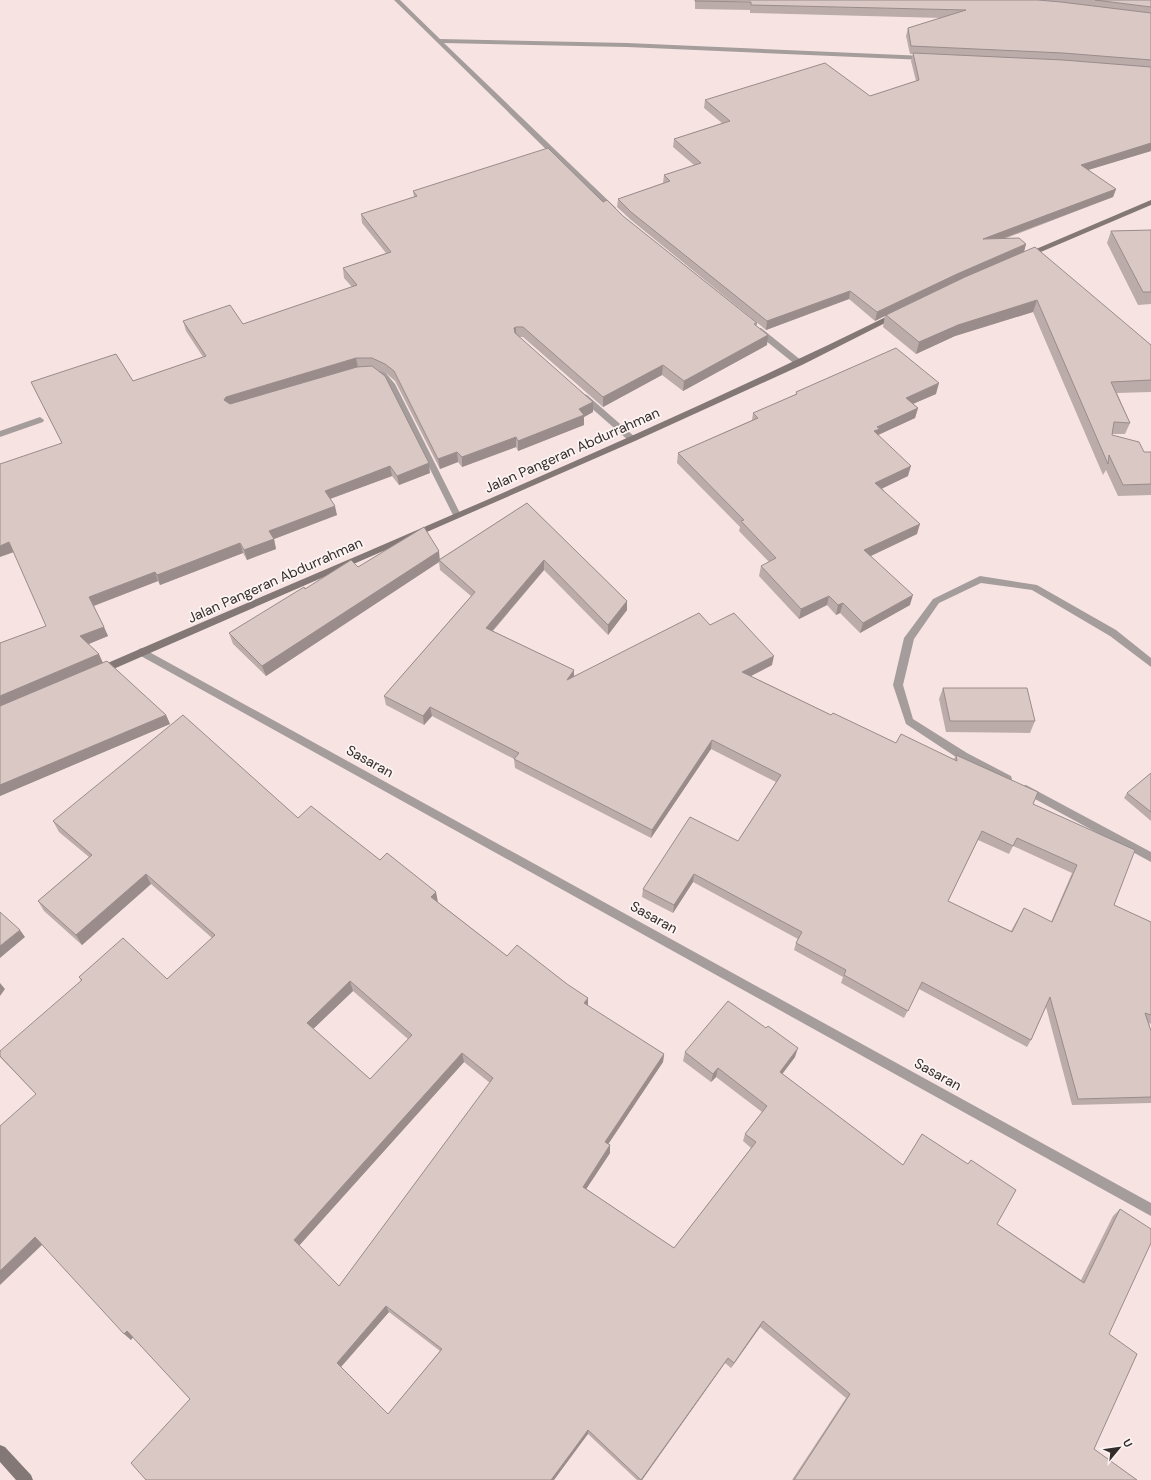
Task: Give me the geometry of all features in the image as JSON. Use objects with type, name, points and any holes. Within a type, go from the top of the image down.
[{"type":"street","points":[[396,0],[621,218]]},
{"type":"street","points":[[438,41],[628,45],[935,59]]},
{"type":"street","points":[[1015,260],[1151,202]]},
{"type":"street","name":"Jalan Pangeran Abdurrahman","points":[[92,673],[632,439],[799,363],[903,312]]},
{"type":"street","points":[[750,323],[799,363]]},
{"type":"street","points":[[371,371],[381,373],[391,384],[457,515]]},
{"type":"street","points":[[578,392],[632,439]]},
{"type":"street","points":[[0,434],[40,420]]},
{"type":"street","points":[[1151,663],[1113,633],[1034,586],[980,579],[936,602],[910,638],[898,685],[909,721],[963,756],[1151,857]]},
{"type":"street","name":"Sasaran","points":[[142,652],[1151,1210]]},
{"type":"street","points":[[0,1452],[26,1480]]},
{"type":"building","points":[[695,0],[1038,0],[1151,13],[1151,60],[1063,53],[911,46],[908,28],[966,10],[751,5],[751,2]]},
{"type":"building","points":[[1095,0],[1151,0],[1151,7]]},
{"type":"building","points":[[913,53],[1063,60],[1151,67],[1151,143],[1081,165],[1116,189],[983,239],[1019,238],[1026,244],[957,274],[877,312],[850,291],[767,321],[631,212],[618,199],[670,181],[664,175],[701,163],[674,139],[730,121],[705,100],[825,63],[870,96],[919,80]]},
{"type":"building","points":[[548,148],[603,202],[607,200],[623,216],[757,323],[754,324],[768,335],[684,381],[663,365],[603,397],[523,327],[516,327],[514,328],[515,333],[593,402],[579,409],[584,415],[518,441],[516,437],[462,457],[457,452],[438,459],[394,371],[385,364],[372,358],[356,358],[226,397],[224,400],[230,404],[357,367],[372,366],[385,376],[429,463],[397,476],[390,466],[325,491],[335,506],[269,531],[274,539],[244,550],[240,543],[157,575],[155,572],[89,597],[104,627],[80,636],[99,654],[0,696],[0,643],[46,626],[9,542],[0,546],[0,464],[62,443],[31,382],[116,354],[133,381],[206,356],[183,321],[230,305],[243,324],[357,285],[343,268],[391,252],[361,214],[417,196],[413,191]]},
{"type":"building","points":[[1151,230],[1151,292],[1143,292],[1111,231]]},
{"type":"building","points":[[1035,247],[1151,345],[1151,380],[1111,382],[1130,423],[1114,422],[1112,435],[1139,442],[1144,452],[1151,452],[1151,484],[1123,485],[1109,455],[1108,464],[1037,300],[958,325],[919,342],[886,315],[965,277]]},
{"type":"building","points":[[896,348],[939,383],[906,398],[918,408],[877,427],[880,429],[874,431],[911,466],[875,483],[920,524],[864,550],[913,595],[863,623],[843,603],[838,605],[829,596],[801,609],[761,566],[776,558],[741,521],[744,520],[678,453],[758,418],[753,413],[797,394],[796,392]]},
{"type":"building","points":[[527,503],[627,601],[608,625],[544,560],[486,628],[574,670],[567,680],[699,613],[710,625],[734,613],[774,656],[742,672],[831,715],[833,713],[896,743],[901,734],[957,761],[956,755],[1038,792],[1033,804],[1135,850],[1114,905],[1151,922],[1151,1015],[1145,1013],[1151,1031],[1151,1097],[1078,1099],[1050,997],[1031,1040],[922,982],[908,1011],[844,975],[846,970],[796,943],[802,932],[694,874],[674,905],[643,889],[690,817],[738,841],[781,775],[712,740],[652,830],[514,759],[519,753],[430,707],[423,716],[384,696],[475,592],[439,560]],"holes":[[[982,831],[1013,846],[1017,838],[1077,865],[1052,922],[1024,908],[1012,932],[948,901]]]},
{"type":"building","points":[[424,527],[439,551],[262,666],[229,633],[304,587],[305,589],[351,560],[358,567]]},
{"type":"building","points":[[107,661],[166,715],[0,785],[0,706]]},
{"type":"building","points":[[943,688],[1027,688],[1035,721],[950,721]]},
{"type":"building","points":[[183,715],[298,818],[311,806],[380,860],[387,853],[436,892],[431,897],[507,956],[517,945],[567,984],[588,998],[584,1003],[664,1054],[605,1142],[610,1145],[583,1187],[674,1248],[756,1142],[745,1134],[767,1106],[718,1068],[713,1074],[685,1052],[728,1001],[766,1028],[768,1026],[798,1048],[780,1072],[903,1165],[922,1134],[968,1164],[971,1160],[1016,1190],[997,1224],[1084,1283],[1120,1209],[1151,1229],[1151,1243],[1109,1334],[1137,1354],[1094,1449],[1137,1480],[794,1480],[850,1394],[763,1321],[734,1363],[728,1358],[641,1480],[588,1430],[551,1480],[146,1480],[131,1463],[190,1399],[127,1331],[124,1334],[35,1237],[0,1271],[0,1126],[36,1094],[0,1056],[0,1051],[82,980],[79,977],[123,938],[167,979],[215,935],[146,874],[76,935],[38,901],[92,855],[53,821]],"holes":[[[350,981],[412,1035],[370,1079],[307,1023]],[[462,1053],[493,1078],[339,1286],[294,1240]],[[386,1306],[442,1349],[388,1414],[337,1363]]]},
{"type":"building","points":[[1151,773],[1151,812],[1127,793]]},
{"type":"building","points":[[0,912],[20,930],[0,946]]}]
